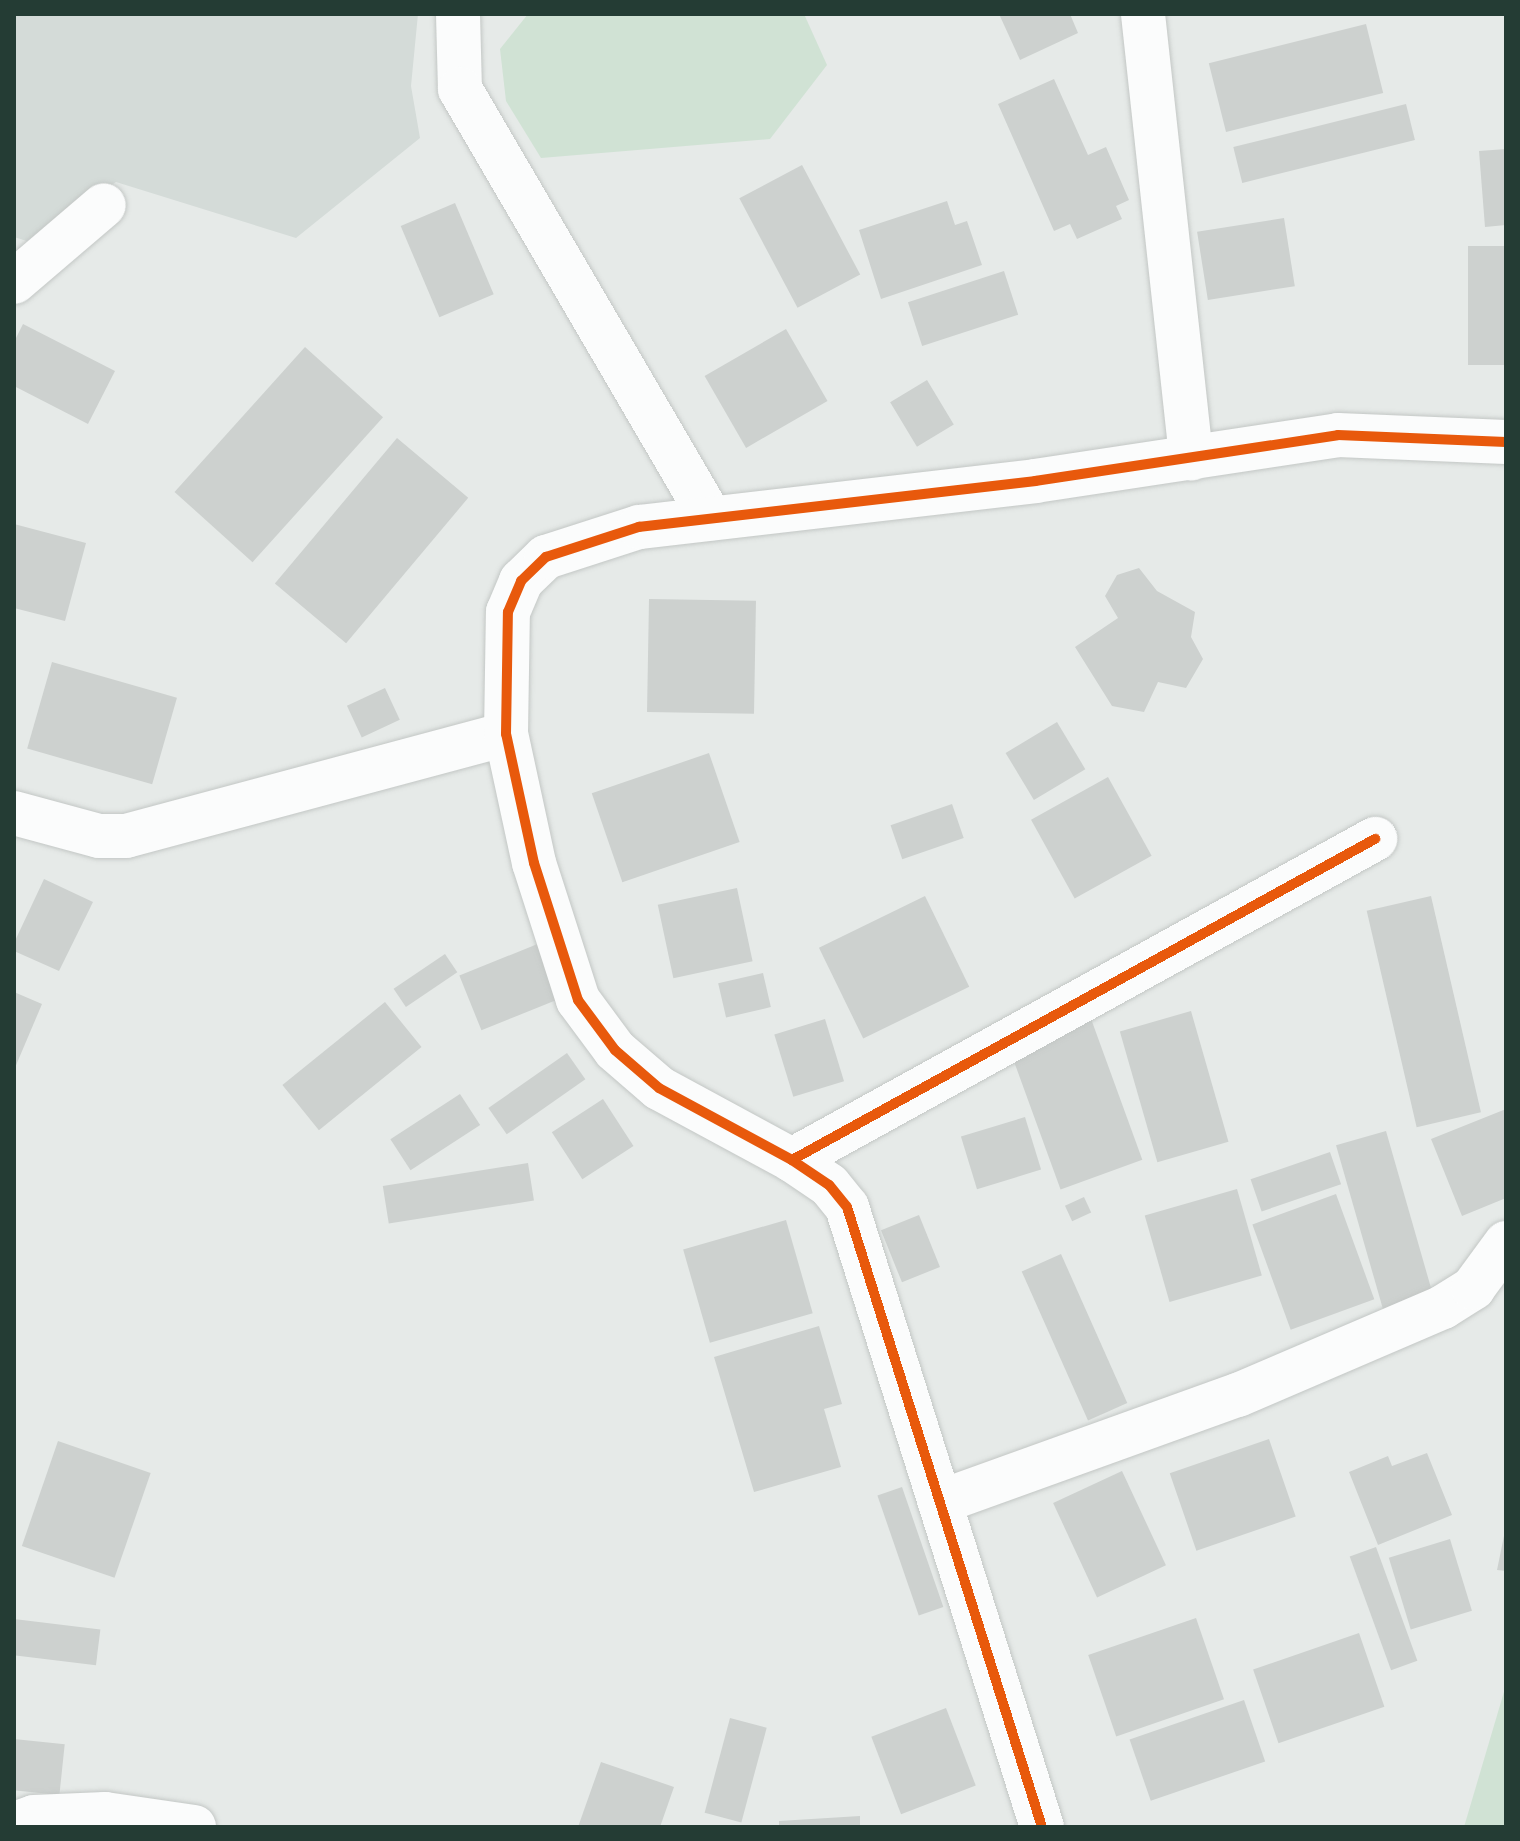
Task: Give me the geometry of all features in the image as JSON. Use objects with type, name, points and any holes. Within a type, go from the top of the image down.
[{"type":"street","points":[[458,14],[460,89],[711,518]]},
{"type":"street","points":[[1143,14],[1191,458]]},
{"type":"street","points":[[14,282],[104,205]]},
{"type":"street","points":[[1042,1827],[847,1207],[829,1185],[792,1160],[659,1088],[615,1050],[578,1000],[534,863],[506,734],[508,612],[521,581],[546,557],[639,527],[1035,481],[1338,435],[1506,442]]},
{"type":"street","points":[[14,813],[99,836],[126,836],[506,734]]},
{"type":"street","points":[[792,1160],[1375,839]]},
{"type":"street","points":[[940,1502],[1238,1395],[1443,1307],[1473,1288],[1506,1243]]},
{"type":"street","points":[[14,1824],[34,1817],[105,1814],[194,1827]]},
{"type":"shaded area","points":[[14,14],[418,14],[411,86],[420,138],[296,238],[116,182],[27,241],[14,237]]},
{"type":"green space","points":[[528,14],[804,14],[827,65],[770,139],[541,158],[506,101],[500,49]]},
{"type":"green space","points":[[1506,1685],[1506,1827],[1464,1827]]},
{"type":"building","points":[[999,14],[1070,14],[1078,33],[1020,60]]},
{"type":"building","points":[[1366,24],[1383,93],[1226,132],[1209,63]]},
{"type":"building","points":[[1054,79],[1088,155],[1106,147],[1129,200],[1116,206],[1122,219],[1077,239],[1070,224],[1054,231],[998,104]]},
{"type":"building","points":[[1406,104],[1415,140],[1242,183],[1233,147]]},
{"type":"building","points":[[1506,149],[1506,225],[1485,227],[1479,151]]},
{"type":"building","points":[[802,165],[860,274],[798,308],[739,198]]},
{"type":"building","points":[[947,201],[955,225],[967,221],[982,265],[881,299],[859,230]]},
{"type":"building","points":[[455,203],[494,294],[439,317],[401,226]]},
{"type":"building","points":[[1284,218],[1295,286],[1208,300],[1197,232]]},
{"type":"building","points":[[1468,246],[1506,246],[1506,365],[1468,365]]},
{"type":"building","points":[[1004,271],[1018,315],[922,346],[908,302]]},
{"type":"building","points":[[23,324],[115,371],[88,424],[14,386],[14,342]]},
{"type":"building","points":[[786,329],[828,401],[746,448],[705,376]]},
{"type":"building","points":[[305,347],[383,417],[253,562],[175,492]]},
{"type":"building","points":[[927,380],[954,425],[917,447],[890,402]]},
{"type":"building","points":[[397,438],[468,498],[346,643],[275,584]]},
{"type":"building","points":[[14,524],[86,543],[65,621],[14,608]]},
{"type":"building","points":[[1139,568],[1157,591],[1195,612],[1191,637],[1203,659],[1186,688],[1158,682],[1144,712],[1112,706],[1075,647],[1118,618],[1105,596],[1117,575]]},
{"type":"building","points":[[649,599],[756,601],[754,714],[647,712]]},
{"type":"building","points":[[52,662],[177,698],[152,784],[27,749]]},
{"type":"building","points":[[385,688],[400,720],[362,737],[347,706]]},
{"type":"building","points":[[1057,722],[1085,769],[1034,800],[1006,753]]},
{"type":"building","points":[[709,753],[740,842],[622,882],[592,793]]},
{"type":"building","points":[[1108,777],[1152,856],[1075,898],[1031,820]]},
{"type":"building","points":[[952,804],[964,838],[902,859],[891,825]]},
{"type":"building","points":[[44,879],[93,902],[59,971],[14,951],[14,943]]},
{"type":"building","points":[[737,888],[753,961],[673,978],[658,905]]},
{"type":"building","points":[[925,896],[969,987],[863,1039],[819,948]]},
{"type":"building","points":[[1431,896],[1481,1112],[1417,1127],[1367,911]]},
{"type":"building","points":[[540,943],[562,998],[481,1030],[459,976]]},
{"type":"building","points":[[445,954],[457,972],[406,1007],[394,989]]},
{"type":"building","points":[[763,973],[771,1007],[726,1017],[718,983]]},
{"type":"building","points":[[14,992],[42,1004],[14,1070]]},
{"type":"building","points":[[385,1002],[422,1047],[319,1130],[282,1085]]},
{"type":"building","points":[[1191,1011],[1228,1142],[1157,1162],[1120,1031]]},
{"type":"building","points":[[1090,1016],[1142,1160],[1061,1190],[1008,1046]]},
{"type":"building","points":[[825,1019],[844,1081],[793,1097],[774,1034]]},
{"type":"building","points":[[567,1053],[585,1079],[507,1134],[488,1108]]},
{"type":"building","points":[[460,1094],[480,1125],[411,1170],[390,1139]]},
{"type":"building","points":[[603,1099],[633,1146],[582,1179],[552,1132]]},
{"type":"building","points":[[1506,1109],[1506,1198],[1462,1216],[1431,1139]]},
{"type":"building","points":[[1025,1117],[1041,1170],[977,1189],[961,1137]]},
{"type":"building","points":[[1386,1131],[1434,1298],[1384,1313],[1336,1145]]},
{"type":"building","points":[[1330,1152],[1341,1184],[1262,1211],[1251,1179]]},
{"type":"building","points":[[528,1163],[534,1201],[389,1224],[383,1186]]},
{"type":"building","points":[[1237,1189],[1262,1276],[1170,1302],[1145,1215]]},
{"type":"building","points":[[1336,1194],[1374,1299],[1291,1330],[1252,1224]]},
{"type":"building","points":[[1084,1197],[1091,1212],[1072,1221],[1065,1206]]},
{"type":"building","points":[[919,1215],[940,1267],[902,1282],[881,1230]]},
{"type":"building","points":[[786,1220],[813,1313],[710,1343],[683,1249]]},
{"type":"building","points":[[1061,1254],[1127,1403],[1088,1420],[1022,1271]]},
{"type":"building","points":[[819,1326],[842,1404],[824,1409],[841,1467],[754,1492],[714,1357]]},
{"type":"building","points":[[1269,1439],[1296,1517],[1196,1551],[1170,1473]]},
{"type":"building","points":[[58,1441],[151,1473],[115,1578],[22,1546]]},
{"type":"building","points":[[1427,1453],[1452,1515],[1378,1545],[1349,1472],[1388,1456],[1392,1466]]},
{"type":"building","points":[[1122,1471],[1166,1565],[1097,1597],[1053,1503]]},
{"type":"building","points":[[902,1487],[943,1607],[919,1616],[877,1495]]},
{"type":"building","points":[[1506,1531],[1506,1571],[1497,1570]]},
{"type":"building","points":[[1450,1539],[1472,1611],[1411,1629],[1389,1558]]},
{"type":"building","points":[[1376,1547],[1417,1661],[1391,1670],[1350,1557]]},
{"type":"building","points":[[1196,1618],[1224,1699],[1116,1736],[1088,1655]]},
{"type":"building","points":[[14,1619],[100,1630],[96,1665],[14,1655]]},
{"type":"building","points":[[1359,1633],[1384,1707],[1278,1743],[1253,1669]]},
{"type":"building","points":[[1244,1700],[1265,1761],[1151,1801],[1130,1739]]},
{"type":"building","points":[[946,1708],[976,1785],[901,1814],[871,1737]]},
{"type":"building","points":[[730,1718],[767,1728],[741,1822],[705,1813]]},
{"type":"building","points":[[14,1739],[65,1744],[59,1795],[14,1790]]},
{"type":"building","points":[[601,1762],[674,1787],[660,1827],[578,1827]]},
{"type":"building","points":[[860,1816],[860,1827],[779,1827],[779,1821]]},
{"type":"cycle path","points":[[1042,1827],[847,1207],[829,1185],[792,1160],[659,1088],[615,1050],[578,1000],[534,863],[506,734],[508,612],[521,581],[546,557],[639,527],[1035,481],[1338,435],[1506,442]]},
{"type":"cycle path","points":[[792,1160],[1375,839]]}]
